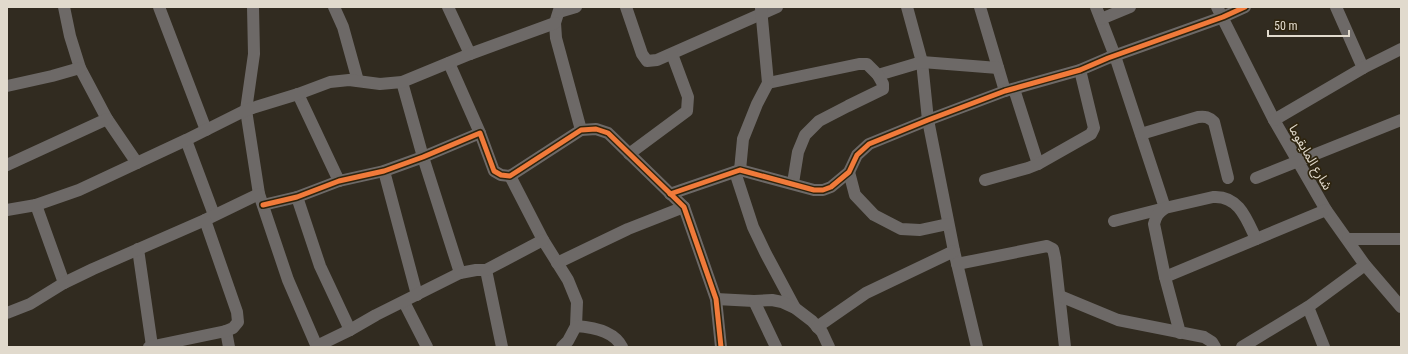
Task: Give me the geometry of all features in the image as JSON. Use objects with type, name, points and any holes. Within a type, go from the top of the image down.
[{"type":"street","points":[[64,7],[70,36],[80,68],[107,119],[137,163]]},
{"type":"street","points":[[159,7],[206,130]]},
{"type":"street","points":[[334,7],[343,27],[358,81]]},
{"type":"street","points":[[448,7],[470,54]]},
{"type":"street","points":[[576,7],[559,9],[555,23],[556,38],[581,130]]},
{"type":"street","points":[[626,7],[642,54],[647,61],[657,60],[672,54],[761,11],[777,7]]},
{"type":"street","points":[[980,7],[998,68],[1009,90],[1038,164]]},
{"type":"street","points":[[1096,7],[1115,56],[1165,208]]},
{"type":"street","points":[[1101,19],[1130,7]]},
{"type":"street","points":[[670,194],[737,171],[814,190],[823,190],[831,187],[849,172],[857,155],[869,144],[1009,90],[1080,70],[1220,12],[1245,7]]},
{"type":"street","points":[[1336,7],[1363,68]]},
{"type":"street","points":[[257,8],[254,54],[246,110],[261,200],[288,280],[317,346],[460,273],[486,270],[543,240]]},
{"type":"street","points":[[908,8],[922,62],[928,120],[948,224],[977,347]]},
{"type":"street","points":[[761,11],[768,83],[757,104],[743,139],[737,171],[753,227],[795,308]]},
{"type":"street","name":"شارع المايقوما","points":[[1220,12],[1274,120],[1326,210],[1365,265],[1401,307]]},
{"type":"street","points":[[7,210],[36,205],[79,190],[246,110],[298,94],[330,82],[349,80],[380,84],[402,82],[470,54],[555,23]]},
{"type":"street","points":[[1274,120],[1363,68],[1401,49]]},
{"type":"street","points":[[629,154],[687,111],[688,97],[672,54]]},
{"type":"street","points":[[878,75],[922,62],[998,68]]},
{"type":"street","points":[[449,63],[480,134],[494,171],[501,175],[510,176],[581,130],[596,129],[608,133],[684,207],[716,299],[720,347]]},
{"type":"street","points":[[768,83],[859,64],[867,64],[878,75],[884,84],[883,89],[819,121],[805,135],[798,152],[793,184]]},
{"type":"street","points":[[7,86],[80,68]]},
{"type":"street","points":[[985,180],[1038,164],[1090,134],[1094,128],[1080,70]]},
{"type":"street","points":[[402,82],[423,157],[460,273]]},
{"type":"street","points":[[298,94],[338,181]]},
{"type":"street","points":[[1141,134],[1198,117],[1204,116],[1209,118],[1214,122],[1228,178]]},
{"type":"street","points":[[7,165],[107,119]]},
{"type":"street","points":[[1256,178],[1401,120]]},
{"type":"street","points":[[7,314],[30,304],[64,283],[210,218],[261,200],[297,197],[338,181],[384,171],[480,134]]},
{"type":"street","points":[[138,249],[150,347],[226,331],[233,328],[238,322],[237,312],[186,140]]},
{"type":"street","points":[[384,171],[417,294]]},
{"type":"street","points":[[849,172],[855,195],[874,216],[901,229],[920,230],[948,224]]},
{"type":"street","points":[[510,176],[543,240],[568,280],[577,302],[576,326],[568,341],[562,347]]},
{"type":"street","points":[[1114,221],[1220,196],[1229,199],[1238,205],[1256,239]]},
{"type":"street","points":[[297,197],[320,266],[350,330]]},
{"type":"street","points":[[36,205],[64,283]]},
{"type":"street","points":[[557,263],[628,229],[684,207]]},
{"type":"street","points":[[1165,208],[1156,216],[1154,224],[1165,277],[1180,333]]},
{"type":"street","points":[[1165,277],[1326,210]]},
{"type":"street","points":[[1348,239],[1401,239]]},
{"type":"street","points":[[957,264],[1047,246],[1053,249],[1066,347]]},
{"type":"street","points":[[817,327],[866,293],[954,251]]},
{"type":"street","points":[[1242,347],[1308,307],[1365,265]]},
{"type":"street","points":[[486,270],[502,347]]},
{"type":"street","points":[[1060,296],[1118,320],[1204,337],[1212,342],[1215,347]]},
{"type":"street","points":[[716,299],[754,301],[772,300],[782,302],[795,308],[812,321],[822,332],[829,347]]},
{"type":"street","points":[[754,301],[776,347]]},
{"type":"street","points":[[404,302],[427,347]]},
{"type":"street","points":[[1308,307],[1324,347]]},
{"type":"street","points":[[576,326],[588,327],[612,336],[620,342],[622,347]]},
{"type":"street","points":[[226,331],[229,347]]},
{"type":"cycle path","points":[[670,194],[740,170],[814,190],[823,190],[831,187],[849,172],[857,155],[869,144],[1005,91],[1080,70],[1108,58],[1223,17],[1245,7]]},
{"type":"cycle path","points":[[263,205],[297,197],[339,181],[384,171],[423,157],[480,133],[494,171],[501,175],[510,176],[581,130],[596,129],[608,133],[684,207],[716,299],[721,347]]}]
